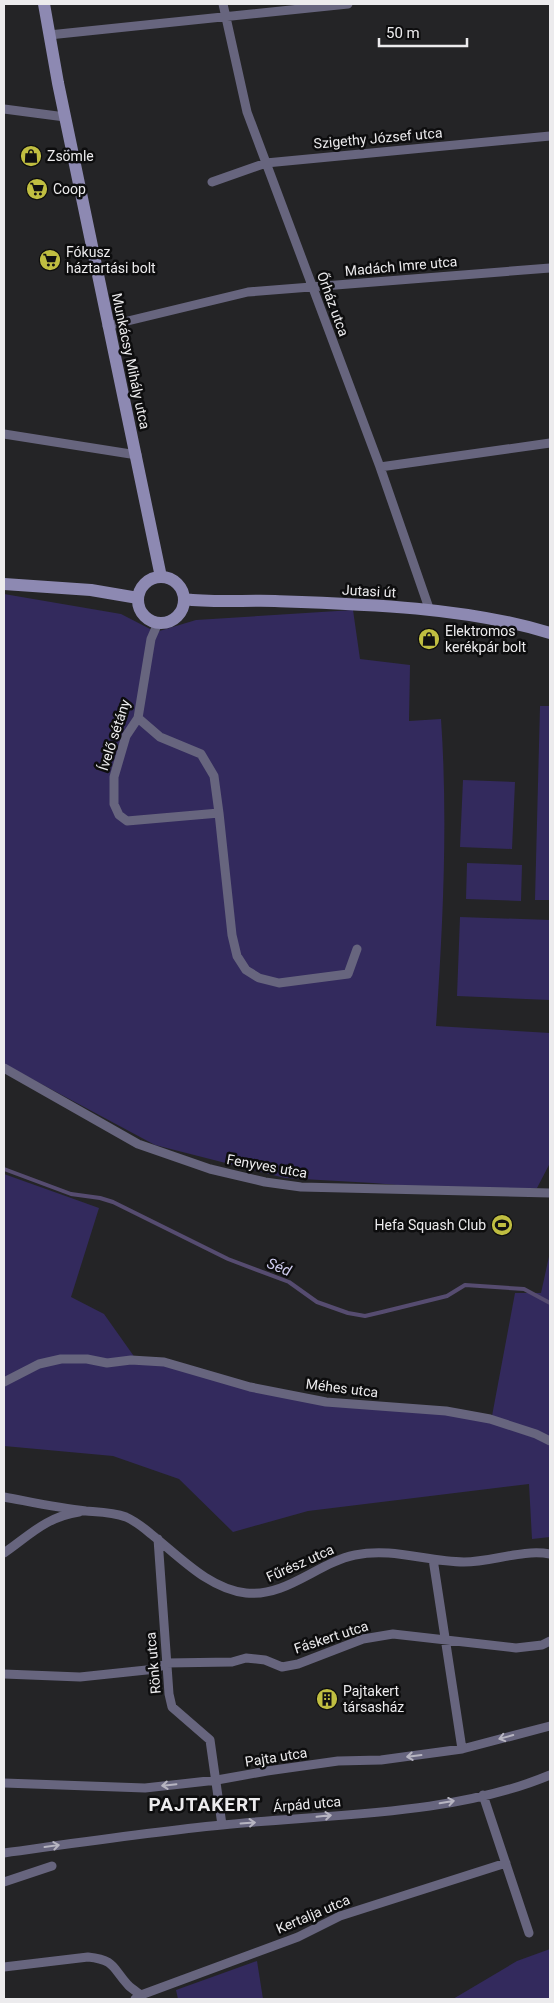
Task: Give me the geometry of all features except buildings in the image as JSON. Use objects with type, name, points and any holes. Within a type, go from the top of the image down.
[{"type":"street","name":"Munkácsy Mihály utca","points":[[44,4],[107,326],[161,577]]},
{"type":"street","name":"Őrház utca","points":[[223,4],[247,112],[380,467],[430,611]]},
{"type":"street","points":[[49,35],[348,4]]},
{"type":"street","points":[[4,109],[65,117]]},
{"type":"street","name":"Szigethy József utca","points":[[212,182],[266,163],[550,136]]},
{"type":"street","name":"Madách Imre utca","points":[[107,326],[248,292],[550,268]]},
{"type":"street","points":[[4,434],[136,455]]},
{"type":"street","points":[[380,467],[550,443]]},
{"type":"street","points":[[161,577],[168,578],[179,586],[184,599],[181,611],[177,616],[165,623],[150,620],[138,607],[138,598],[143,585],[148,580],[161,577]]},
{"type":"street","points":[[4,584],[91,590],[138,598]]},
{"type":"street","name":"Jutasi út","points":[[184,599],[274,601],[430,611],[482,617],[550,632]]},
{"type":"street","name":"Ívelő sétány","points":[[158,623],[151,639],[138,718],[126,736],[114,777],[114,804],[119,815],[127,821],[218,813]]},
{"type":"street","points":[[138,718],[160,737],[201,754],[214,776],[232,935],[237,956],[246,970],[259,978],[279,983],[348,974],[358,949]]},
{"type":"street","name":"Fenyves utca","points":[[4,1068],[138,1144],[210,1169],[257,1180],[301,1187],[550,1193]]},
{"type":"street","name":"Méhes utca","points":[[4,1382],[39,1364],[61,1359],[87,1359],[107,1363],[131,1360],[164,1362],[250,1387],[326,1402],[446,1411],[482,1418],[536,1434],[550,1441]]},
{"type":"street","name":"Fűrész utca","points":[[4,1497],[86,1511],[111,1512],[128,1518],[211,1581],[229,1589],[247,1593],[267,1593],[279,1589],[330,1564],[355,1555],[380,1552],[465,1562],[534,1553],[549,1554]]},
{"type":"street","name":"Fűrész utca","points":[[4,1553],[32,1530],[61,1515],[86,1511]]},
{"type":"street","name":"Rönk utca","points":[[158,1539],[169,1694],[172,1707],[210,1740],[222,1824]]},
{"type":"street","points":[[433,1559],[462,1749]]},
{"type":"street","name":"Fáskert utca","points":[[4,1674],[80,1677],[156,1669],[166,1663],[232,1662],[246,1658],[265,1660],[282,1667],[298,1664],[363,1639],[393,1634],[516,1648],[542,1645],[550,1642]]},
{"type":"street","name":"Pajta utca","points":[[4,1783],[145,1788],[217,1780],[338,1761],[381,1760],[462,1749],[550,1726]]},
{"type":"street","name":"Árpád utca","points":[[4,1853],[222,1824],[285,1820],[422,1806],[483,1796],[523,1786],[550,1775]]},
{"type":"street","points":[[483,1796],[529,1933]]},
{"type":"street","name":"Kertalja utca","points":[[138,1997],[298,1937],[340,1916],[506,1863]]},
{"type":"street","points":[[4,1882],[52,1866]]},
{"type":"street","points":[[4,1967],[88,1957],[100,1958],[110,1963],[118,1971],[138,1997]]},
{"type":"shaded area","points":[[4,594],[121,614],[156,632],[196,620],[353,610],[360,659],[410,665],[409,721],[441,719],[444,873],[436,1026],[550,1033],[550,1163],[537,1188],[483,1192],[285,1178],[155,1145],[4,1064]]},
{"type":"shaded area","points":[[540,706],[550,706],[550,900],[535,900]]},
{"type":"shaded area","points":[[463,780],[515,782],[512,849],[460,847]]},
{"type":"shaded area","points":[[467,863],[522,865],[521,901],[466,899]]},
{"type":"shaded area","points":[[460,917],[550,920],[550,1000],[457,996]]},
{"type":"shaded area","points":[[4,1174],[99,1208],[71,1297],[104,1314],[138,1362],[156,1363],[251,1390],[492,1416],[515,1293],[541,1293],[550,1252],[550,1537],[532,1539],[529,1484],[308,1511],[233,1532],[179,1479],[113,1456],[4,1446]]},
{"type":"shaded area","points":[[550,1949],[550,1999],[453,1999],[517,1961]]},
{"type":"shaded area","points":[[257,1961],[263,1999],[178,1999],[176,1990]]},
{"type":"waterway","name":"Séd","points":[[4,1169],[71,1194],[113,1202],[228,1259],[289,1282],[317,1302],[348,1313],[365,1316],[382,1312],[447,1296],[465,1285],[524,1289],[550,1303]]},
{"type":"place","name":"Zsömle","points":[[31,156]]},
{"type":"place","name":"Coop","points":[[37,189]]},
{"type":"place","name":"Fókusz háztartási bolt","points":[[50,260]]},
{"type":"place","name":"Elektromos kerékpár bolt","points":[[429,639]]},
{"type":"place","name":"Hefa Squash Club","points":[[502,1225]]},
{"type":"place","name":"Pajtakert társasház","points":[[327,1699]]},
{"type":"district","name":"PAJTAKERT","points":[[205,1804]]}]
